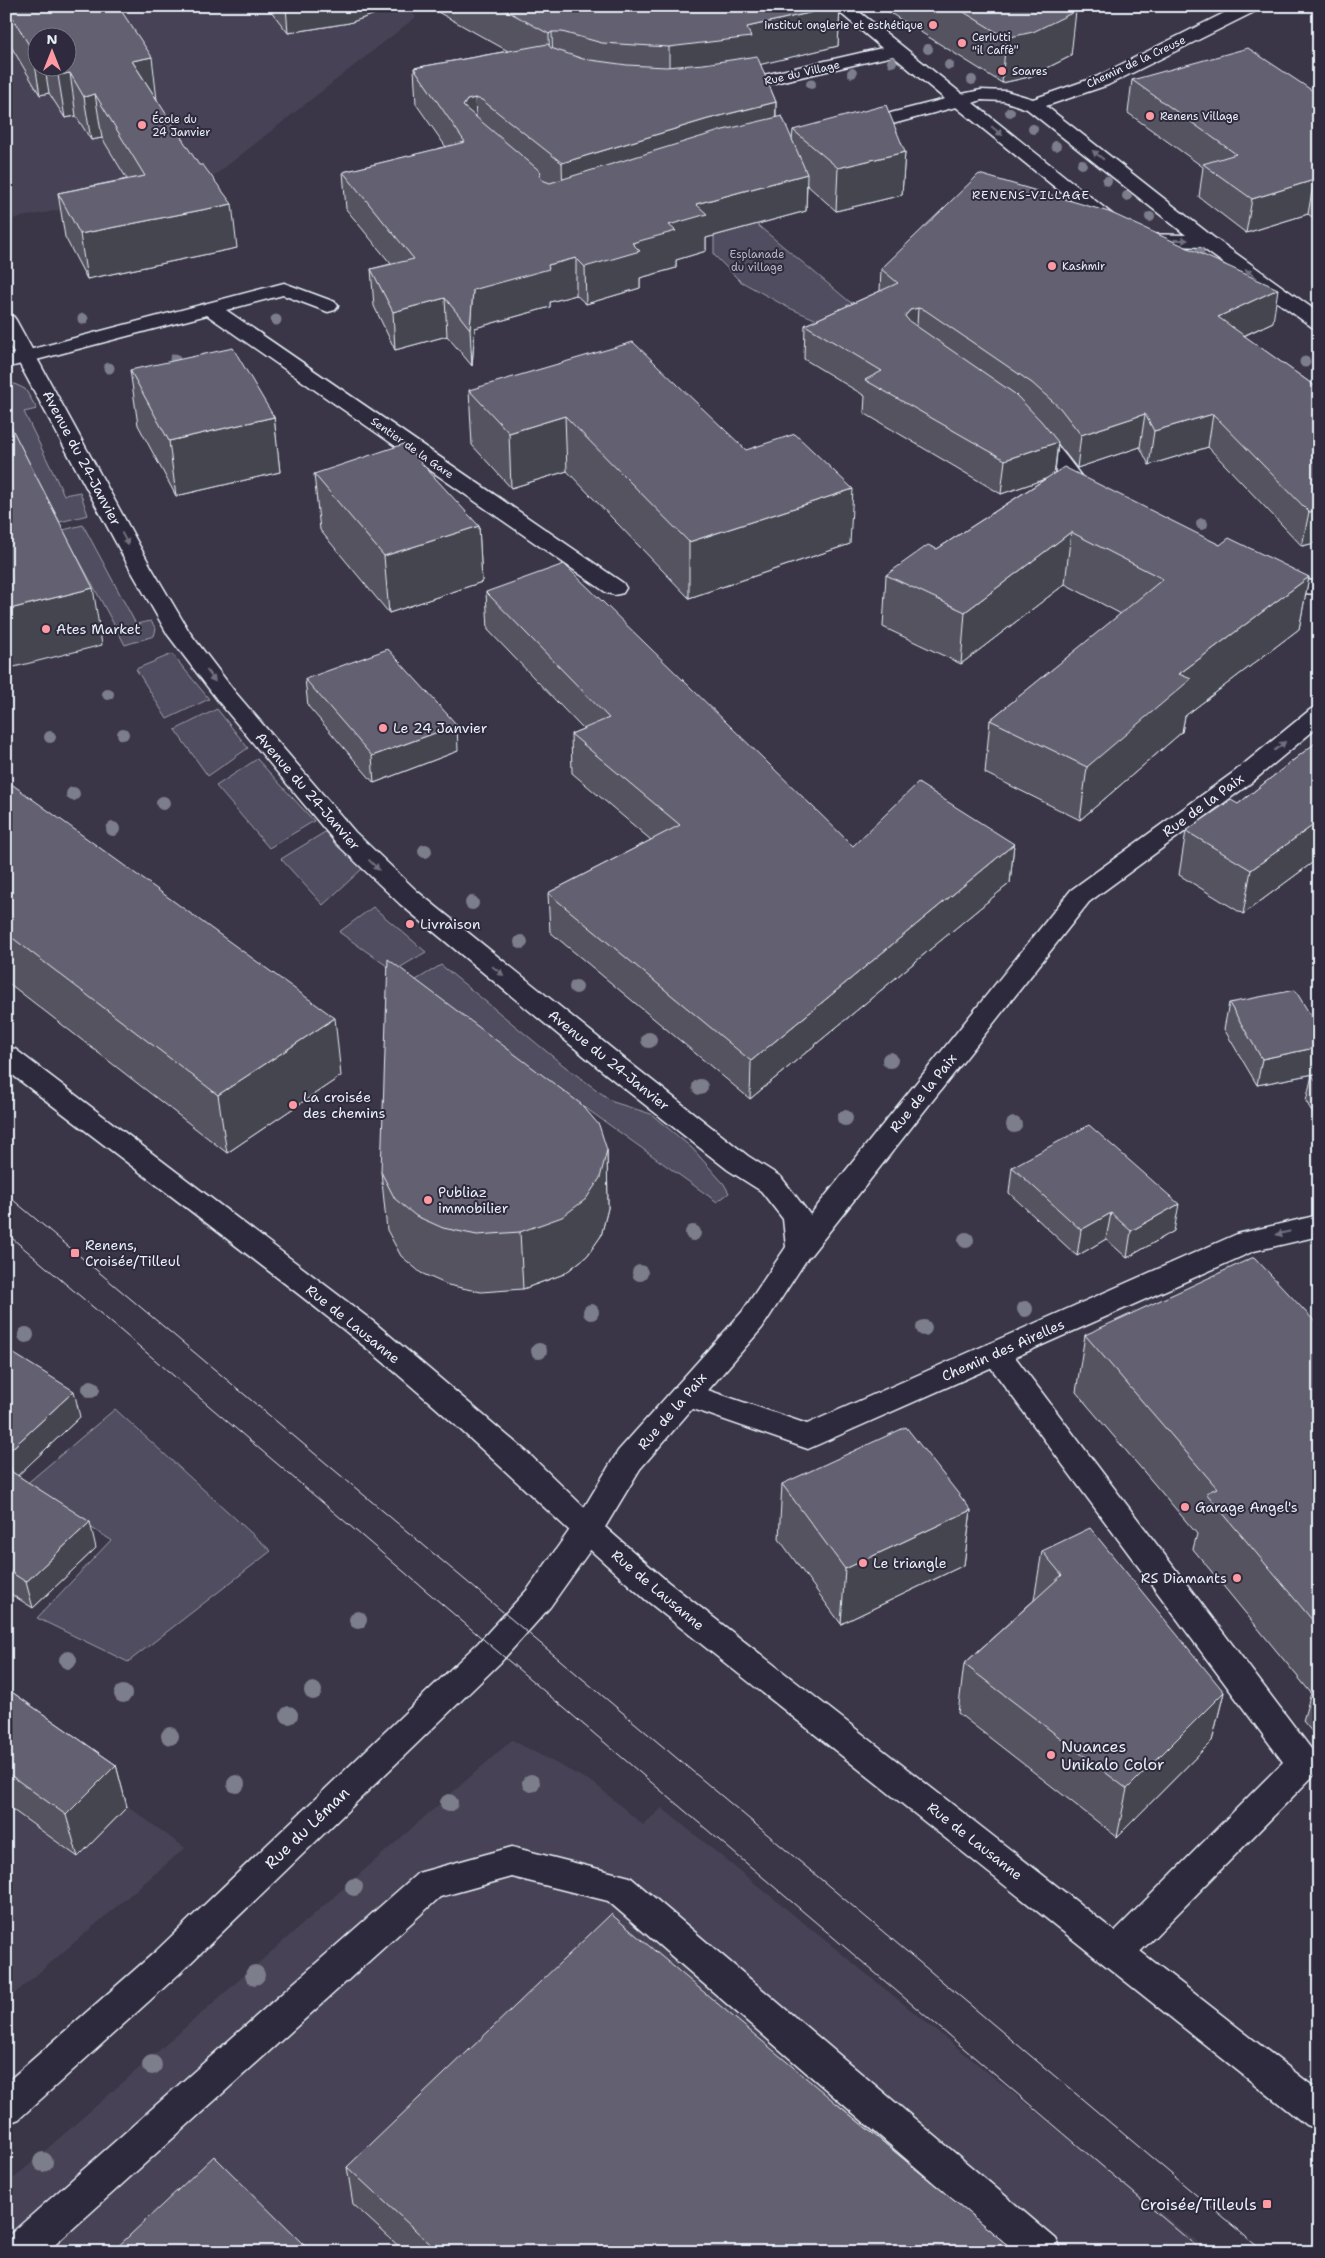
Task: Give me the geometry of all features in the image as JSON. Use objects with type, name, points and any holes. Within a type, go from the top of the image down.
[{"type":"street","points":[[841,6],[1132,240],[1206,240]]},
{"type":"street","name":"Chemin de la Creuse","points":[[1033,105],[1102,81],[1252,6]]},
{"type":"street","name":"Rue du Village","points":[[716,90],[752,85],[897,50]]},
{"type":"street","points":[[842,131],[981,95],[1006,96],[1033,105],[1206,240],[1319,323]]},
{"type":"street","points":[[17,360],[284,289],[328,306]]},
{"type":"street","name":"Sentier de la Gare","points":[[209,308],[615,588]]},
{"type":"street","name":"Avenue du 24-Janvier","points":[[6,320],[17,360],[180,635],[233,704],[346,838],[408,898],[616,1067],[738,1163],[771,1184],[797,1216],[800,1248]]},
{"type":"street","points":[[1012,416],[1047,448],[1082,493],[1108,504]]},
{"type":"street","points":[[1256,567],[1309,588],[1319,587]]},
{"type":"street","name":"Rue de la Paix","points":[[587,1530],[629,1460],[752,1320],[800,1248],[1080,896],[1242,777],[1319,714]]},
{"type":"street","name":"Rue de Lausanne","points":[[6,1056],[365,1331],[518,1463],[587,1530],[657,1591],[1319,2113]]},
{"type":"street","name":"Chemin des Airelles","points":[[687,1395],[808,1437],[1247,1242],[1319,1224]]},
{"type":"street","points":[[996,1353],[1303,1764],[1116,1952]]},
{"type":"street","name":"Rue du Léman","points":[[6,2107],[167,1963],[488,1654],[539,1598],[587,1530]]},
{"type":"street","points":[[19,2252],[430,1884],[512,1862],[618,1888],[1043,2252]]},
{"type":"shaded area","name":"École du 24 Janvier","points":[[29,6],[405,6],[416,17],[205,183],[6,220],[6,10]]},
{"type":"shaded area","points":[[6,1717],[185,1848],[6,2001]]},
{"type":"shaded area","points":[[512,1740],[595,1784],[643,1825],[662,1808],[1209,2252],[6,2252],[6,2185]]},
{"type":"green space","name":"Esplanade du village","points":[[748,217],[850,302],[887,315],[838,329],[787,307],[740,281],[714,255],[714,226]]},
{"type":"green space","points":[[6,380],[25,389],[37,409],[24,412],[64,495],[80,492],[88,515],[60,522],[6,418]]},
{"type":"green space","points":[[83,525],[136,624],[151,621],[156,629],[154,636],[125,645],[63,530]]},
{"type":"green space","points":[[172,654],[209,699],[167,719],[136,669]]},
{"type":"green space","points":[[217,709],[248,748],[208,776],[175,730]]},
{"type":"green space","points":[[257,759],[314,821],[269,848],[216,786]]},
{"type":"green space","points":[[325,832],[363,868],[323,905],[281,859]]},
{"type":"green space","points":[[373,907],[426,952],[394,971],[339,932]]},
{"type":"green space","points":[[441,965],[563,1065],[613,1102],[651,1114],[692,1148],[724,1184],[729,1193],[717,1202],[411,983]]},
{"type":"green space","points":[[115,1409],[271,1551],[128,1662],[37,1618],[111,1540],[24,1486]]},
{"type":"building","points":[[6,6],[118,6],[152,57],[132,61],[199,165],[203,165],[232,204],[80,234],[58,193],[145,176],[95,94],[84,97],[73,78],[78,78],[78,28],[28,28],[28,43]]},
{"type":"building","points":[[498,6],[840,6],[747,27],[751,37],[669,47],[602,43],[562,32],[552,32],[549,34]]},
{"type":"building","points":[[954,6],[1070,6],[1076,11],[1033,32],[1006,38]]},
{"type":"building","points":[[548,44],[551,48],[583,59],[627,65],[666,67],[704,64],[757,56],[776,102],[708,119],[562,163],[482,100],[475,98],[467,100],[463,106],[541,172],[539,175],[542,180],[550,183],[723,130],[782,116],[807,174],[696,204],[707,214],[669,225],[676,231],[632,243],[640,251],[585,267],[576,258],[548,265],[549,269],[473,290],[470,329],[445,298],[393,312],[371,269],[414,259],[343,172],[465,142],[414,68]]},
{"type":"building","points":[[1248,48],[1319,95],[1319,184],[1314,180],[1252,199],[1203,164],[1236,154],[1132,80]]},
{"type":"building","points":[[886,105],[905,152],[838,168],[793,130]]},
{"type":"building","points":[[979,174],[1109,212],[1278,289],[1218,317],[1319,389],[1319,510],[1309,512],[1213,414],[1154,431],[1145,414],[1081,435],[1060,408],[1032,383],[925,310],[918,308],[910,310],[905,316],[909,321],[1015,394],[1058,442],[1005,460],[865,380],[882,371],[805,325],[898,283],[881,269]]},
{"type":"building","points":[[633,342],[746,450],[795,434],[853,489],[689,542],[565,416],[509,433],[469,390]]},
{"type":"building","points":[[233,348],[274,417],[169,441],[130,370]]},
{"type":"building","points":[[6,417],[93,588],[6,610]]},
{"type":"building","points":[[404,444],[479,526],[384,556],[314,474]]},
{"type":"building","points":[[1064,467],[1220,545],[1229,538],[1309,577],[1179,674],[1191,679],[1087,767],[990,720],[1163,579],[1071,532],[965,612],[886,575],[928,545],[937,549]]},
{"type":"building","points":[[564,564],[853,846],[918,783],[1014,844],[751,1061],[548,893],[680,825],[571,734],[609,718],[486,592]]},
{"type":"building","points":[[388,649],[457,725],[372,756],[305,679]]},
{"type":"building","points":[[1319,740],[1319,821],[1251,870],[1186,831],[1231,800],[1238,804]]},
{"type":"building","points":[[6,780],[335,1018],[218,1095],[6,933]]},
{"type":"building","points":[[388,959],[581,1104],[599,1125],[607,1150],[600,1178],[586,1199],[562,1217],[520,1232],[477,1235],[443,1228],[416,1216],[395,1199],[381,1172]]},
{"type":"building","points":[[1295,990],[1319,1029],[1319,1047],[1262,1059],[1229,1003]]},
{"type":"building","points":[[1319,1073],[1319,1086],[1312,1075]]},
{"type":"building","points":[[1089,1125],[1179,1204],[1131,1231],[1111,1213],[1081,1230],[1012,1167]]},
{"type":"building","points":[[1254,1257],[1319,1326],[1319,1628],[1206,1493],[1217,1488],[1085,1335]]},
{"type":"building","points":[[11,1352],[74,1391],[7,1453],[6,1356]]},
{"type":"building","points":[[906,1427],[971,1510],[845,1569],[782,1484]]},
{"type":"building","points":[[6,1468],[90,1522],[26,1582],[6,1569]]},
{"type":"building","points":[[1090,1528],[1224,1692],[1127,1789],[964,1664],[1062,1575],[1042,1551]]},
{"type":"building","points":[[6,1688],[116,1765],[66,1815],[6,1772]]},
{"type":"building","points":[[611,1914],[1016,2252],[439,2252],[347,2167]]},
{"type":"building","points":[[214,2156],[311,2252],[112,2252]]},
{"type":"tram line","points":[[6,1194],[1264,2252]]},
{"type":"tram line","points":[[6,1233],[1203,2252]]},
{"type":"place","name":"institut onglerie et esthétique","points":[[933,25]]},
{"type":"place","name":"Ceriutti \"il Caffè\"","points":[[962,43]]},
{"type":"place","name":"Soares","points":[[1002,71]]},
{"type":"place","name":"Renens Village","points":[[1150,116]]},
{"type":"place","name":"École du 24 Janvier","points":[[142,125]]},
{"type":"place","name":"Kashmir","points":[[1052,266]]},
{"type":"place","name":"Ates Market","points":[[46,629]]},
{"type":"place","name":"Le 24 Janvier","points":[[383,728]]},
{"type":"place","name":"Livraison","points":[[410,924]]},
{"type":"place","name":"La croisée des chemins","points":[[293,1105]]},
{"type":"place","name":"Publiaz immobilier","points":[[428,1200]]},
{"type":"place","name":"Renens, Croisée/Tilleul","points":[[75,1253]]},
{"type":"place","name":"Garage Angel's","points":[[1185,1507]]},
{"type":"place","name":"Le triangle","points":[[863,1563]]},
{"type":"place","name":"RS Diamants","points":[[1237,1578]]},
{"type":"place","name":"Nuances Unikalo Color","points":[[1051,1755]]},
{"type":"place","name":"Croisée/Tilleuls","points":[[1267,2204]]},
{"type":"district","name":"RENENS-VILLAGE","points":[[1031,195]]}]
